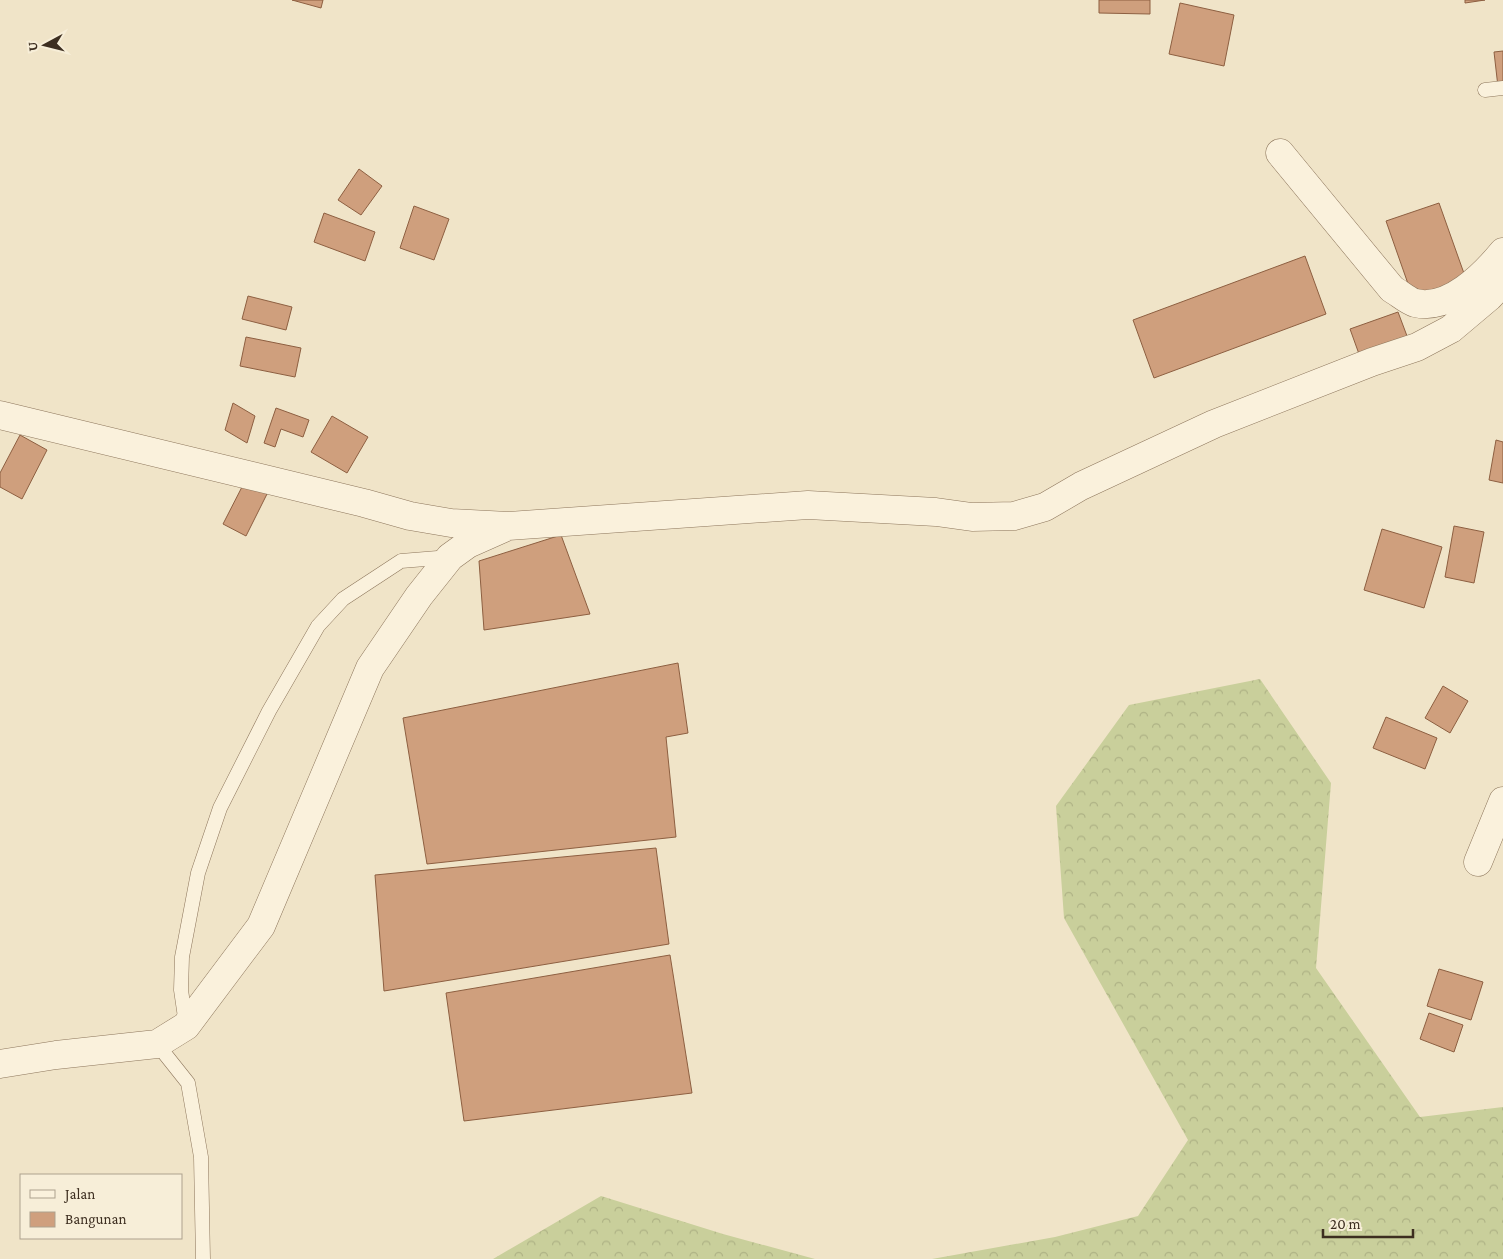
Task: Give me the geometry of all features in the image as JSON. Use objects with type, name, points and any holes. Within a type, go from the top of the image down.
[{"type":"street","points":[[1280,153],[1392,289],[1415,303],[1439,303],[1464,290],[1490,268],[1503,252]]},
{"type":"street","points":[[0,415],[364,503],[410,516],[451,523],[508,526],[808,505],[936,512],[972,517],[1014,516],[1045,507],[1081,486],[1214,424],[1372,362],[1417,347],[1451,329],[1489,297],[1503,282]]},
{"type":"street","points":[[0,1064],[56,1055],[157,1044],[186,1026],[261,926],[370,668],[419,596],[450,557],[468,544],[508,526]]},
{"type":"street","points":[[1478,862],[1503,800]]},
{"type":"lane","points":[[1485,90],[1503,88]]},
{"type":"lane","points":[[186,1026],[181,990],[182,957],[198,873],[220,808],[269,711],[318,626],[343,599],[400,561],[450,557]]},
{"type":"lane","points":[[157,1044],[188,1083],[201,1158],[204,1259]]},
{"type":"green space","points":[[1260,679],[1331,783],[1316,968],[1420,1117],[1503,1107],[1503,1259],[932,1259],[1055,1237],[1138,1216],[1188,1140],[1064,918],[1056,806],[1129,705]]},
{"type":"green space","points":[[601,1196],[723,1234],[815,1259],[493,1259]]},
{"type":"building","points":[[292,0],[323,0],[321,8]]},
{"type":"building","points":[[1099,0],[1150,0],[1150,14],[1099,13]]},
{"type":"building","points":[[1465,0],[1485,0],[1465,3]]},
{"type":"building","points":[[1180,3],[1234,15],[1224,66],[1169,54]]},
{"type":"building","points":[[1503,51],[1503,86],[1498,87],[1494,52]]},
{"type":"building","points":[[359,169],[382,186],[361,215],[338,200]]},
{"type":"building","points":[[1439,203],[1466,279],[1413,298],[1386,221]]},
{"type":"building","points":[[414,206],[449,219],[434,260],[400,248]]},
{"type":"building","points":[[324,213],[375,232],[365,261],[314,242]]},
{"type":"building","points":[[1305,256],[1326,314],[1154,378],[1133,320]]},
{"type":"building","points":[[248,296],[292,307],[286,330],[242,319]]},
{"type":"building","points":[[1398,312],[1407,336],[1359,354],[1350,329]]},
{"type":"building","points":[[246,337],[301,348],[295,377],[240,366]]},
{"type":"building","points":[[233,403],[255,416],[247,443],[225,430]]},
{"type":"building","points":[[276,408],[309,420],[303,437],[281,429],[275,447],[264,443]]},
{"type":"building","points":[[332,416],[368,437],[347,473],[311,452]]},
{"type":"building","points":[[20,435],[47,450],[22,499],[0,487],[0,473]]},
{"type":"building","points":[[1496,440],[1503,442],[1503,483],[1489,480]]},
{"type":"building","points":[[244,483],[267,494],[246,536],[223,524]]},
{"type":"building","points":[[1454,526],[1484,532],[1474,583],[1445,577]]},
{"type":"building","points":[[1382,529],[1442,547],[1424,608],[1364,590]]},
{"type":"building","points":[[561,535],[590,614],[484,630],[479,561]]},
{"type":"building","points":[[678,663],[688,733],[666,737],[676,837],[427,864],[403,718]]},
{"type":"building","points":[[1443,686],[1468,701],[1450,733],[1425,718]]},
{"type":"building","points":[[1386,717],[1437,738],[1425,769],[1373,748]]},
{"type":"building","points":[[656,848],[669,944],[384,991],[375,875]]},
{"type":"building","points":[[670,955],[692,1093],[464,1121],[446,993]]},
{"type":"building","points":[[1439,969],[1483,982],[1471,1020],[1427,1006]]},
{"type":"building","points":[[1429,1013],[1463,1025],[1454,1052],[1420,1039]]}]
